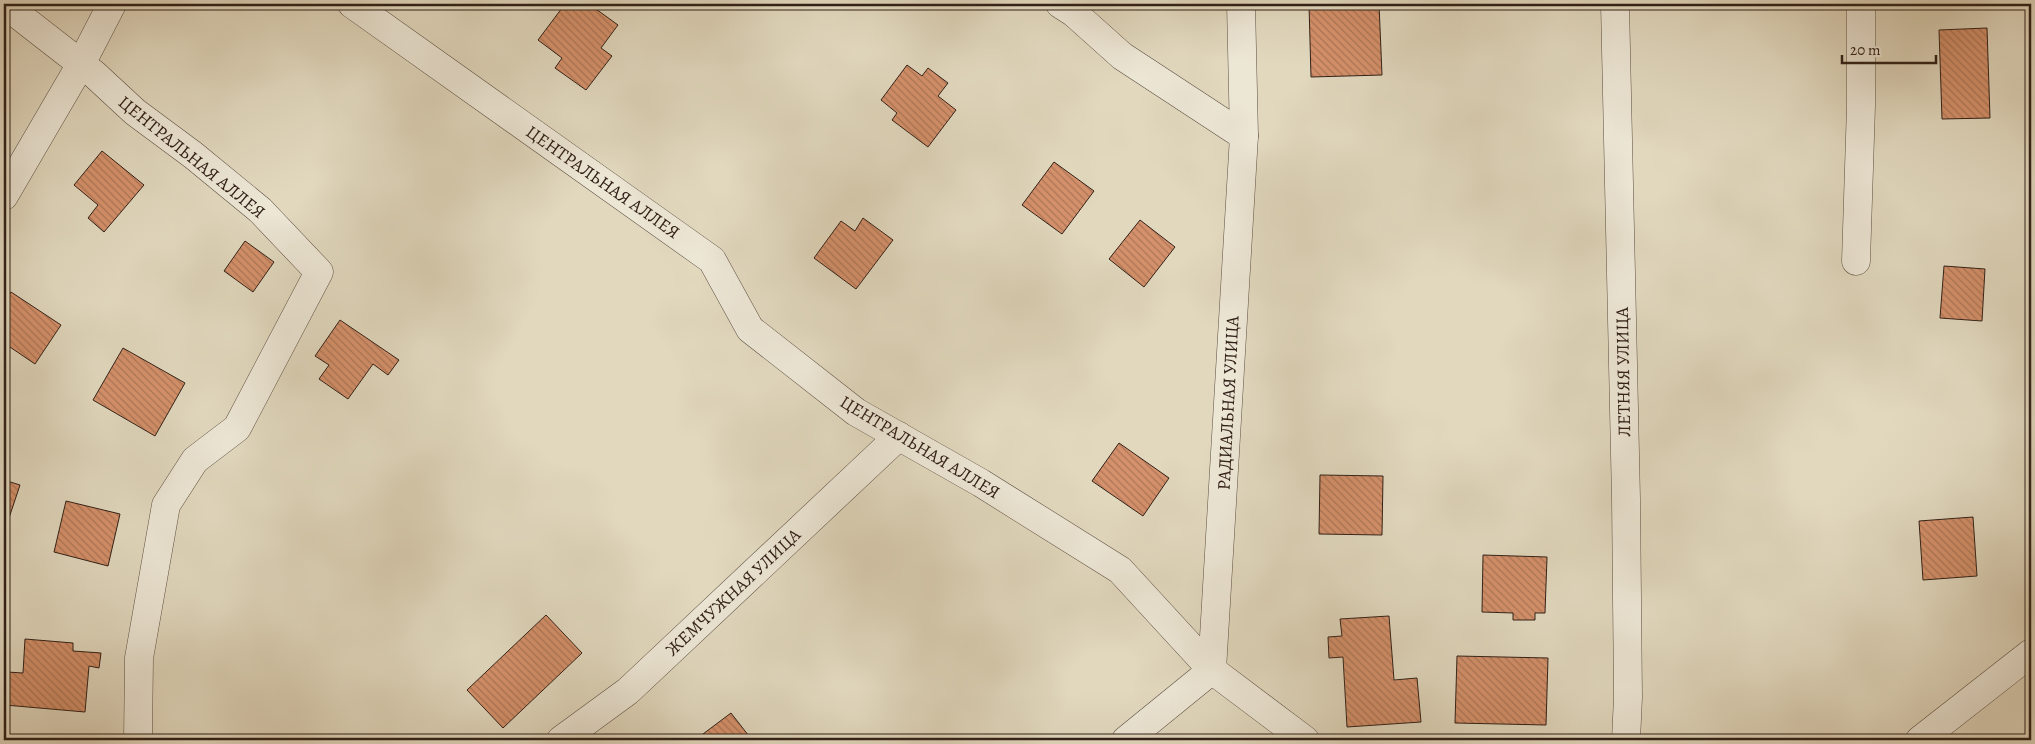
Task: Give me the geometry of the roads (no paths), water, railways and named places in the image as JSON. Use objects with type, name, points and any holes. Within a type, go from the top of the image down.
[{"type":"street","name":"ЦЕНТРАЛЬНАЯ АЛЛЕЯ","points":[[4,4],[81,64],[134,112],[192,155],[260,210],[320,272],[238,428],[195,460],[166,505],[139,658],[138,740]]},
{"type":"street","points":[[4,196],[81,64],[112,4]]},
{"type":"street","name":"ЦЕНТРАЛЬНАЯ АЛЛЕЯ","points":[[352,4],[712,260],[750,329],[856,412],[980,483],[1120,570],[1212,670],[1305,740]]},
{"type":"street","points":[[1060,4],[1074,13],[1122,56],[1244,136]]},
{"type":"street","name":"РАДИАЛЬНАЯ УЛИЦА","points":[[1212,670],[1244,136],[1241,4]]},
{"type":"street","name":"ЛЕТНЯЯ УЛИЦА","points":[[1615,4],[1626,490],[1628,697],[1626,740]]},
{"type":"street","points":[[1856,261],[1861,106],[1861,4]]},
{"type":"street","name":"ЖЕМЧУЖНАЯ УЛИЦА","points":[[561,740],[628,691],[899,436]]},
{"type":"street","points":[[1920,740],[2031,653]]},
{"type":"street","points":[[1126,740],[1212,670]]}]
